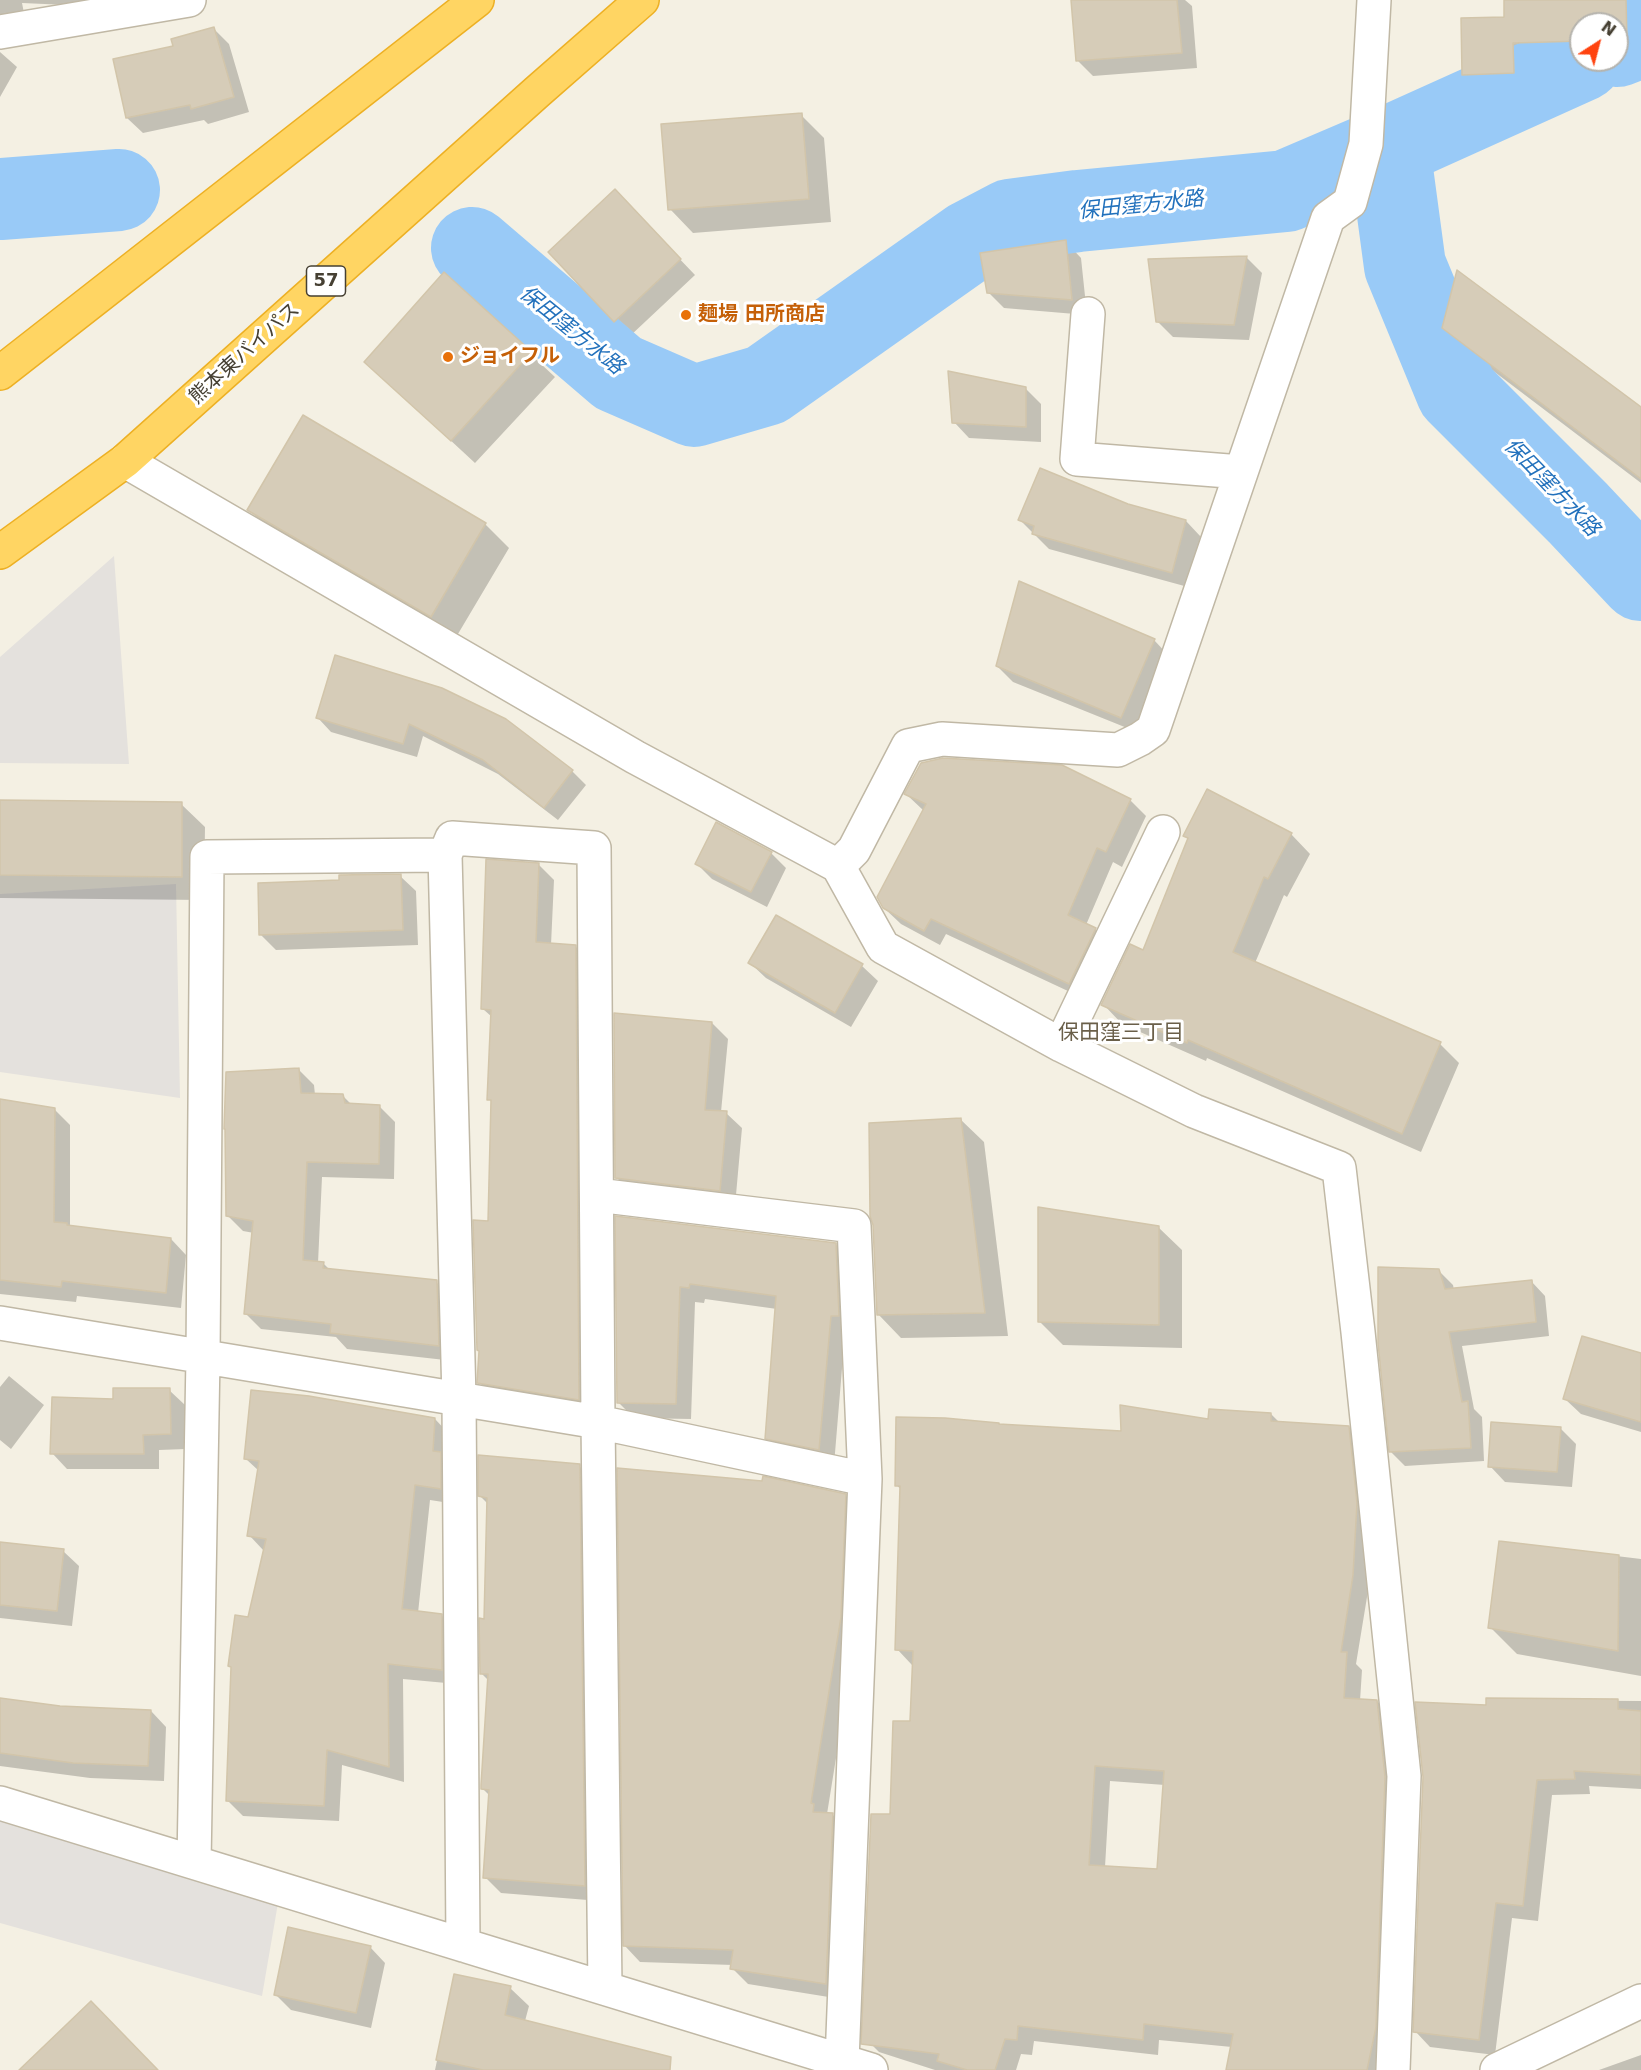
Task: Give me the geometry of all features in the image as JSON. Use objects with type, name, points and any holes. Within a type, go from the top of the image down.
[{"type":"highway","points":[[0,373],[477,0]]},
{"type":"highway","name":"熊本東バイパス","points":[[0,552],[126,461],[642,0]]},
{"type":"street","points":[[0,32],[189,0]]},
{"type":"street","points":[[838,866],[854,850],[908,746],[942,739],[1118,750],[1153,730],[1328,218],[1350,202],[1366,144],[1374,0]]},
{"type":"street","points":[[1088,314],[1077,459],[1241,472]]},
{"type":"street","points":[[126,461],[635,757],[838,866],[884,947],[1061,1045],[1194,1111],[1339,1168],[1404,1776],[1393,2070]]},
{"type":"street","points":[[1061,1045],[1163,832]]},
{"type":"street","points":[[463,1945],[459,1400],[445,855],[452,838],[594,848],[605,1988]]},
{"type":"street","points":[[194,1862],[203,1357],[207,857],[445,855]]},
{"type":"street","points":[[0,1803],[857,2066],[865,1479],[854,1226],[597,1195]]},
{"type":"street","points":[[0,1323],[598,1422],[865,1479]]},
{"type":"street","points":[[1497,2070],[1641,2001]]},
{"type":"shaded area","points":[[114,556],[129,764],[0,763],[0,657]]},
{"type":"shaded area","points":[[176,884],[180,1098],[0,1072],[0,894]]},
{"type":"shaded area","points":[[0,1816],[278,1903],[262,1996],[0,1923]]},
{"type":"building","points":[[1071,0],[1177,0],[1182,53],[1076,61]]},
{"type":"building","points":[[1504,0],[1626,0],[1626,12],[1569,12],[1569,41],[1513,43],[1514,73],[1462,75],[1461,18],[1504,17]]},
{"type":"building","points":[[214,27],[234,97],[191,109],[190,105],[126,118],[113,59],[173,46],[171,39]]},
{"type":"building","points":[[802,113],[809,199],[668,210],[661,124]]},
{"type":"building","points":[[615,189],[681,259],[614,322],[548,252]]},
{"type":"building","points":[[1066,240],[1072,300],[987,293],[980,253]]},
{"type":"building","points":[[1247,256],[1234,325],[1156,322],[1148,259]]},
{"type":"building","points":[[1457,270],[1641,407],[1641,479],[1442,328]]},
{"type":"building","name":"ジョイフル","points":[[444,272],[532,352],[451,441],[364,362]]},
{"type":"building","points":[[948,371],[1026,387],[1026,427],[952,423]]},
{"type":"building","points":[[303,415],[486,523],[431,617],[247,510]]},
{"type":"building","points":[[1040,468],[1128,504],[1186,520],[1172,573],[1032,534],[1034,526],[1018,520]]},
{"type":"building","points":[[1019,581],[1155,639],[1121,718],[996,666]]},
{"type":"building","points":[[335,655],[442,688],[506,719],[573,770],[544,808],[483,760],[409,724],[403,744],[316,718]]},
{"type":"building","points":[[943,758],[1062,765],[1131,799],[1106,852],[1097,848],[1068,915],[1096,928],[1069,984],[931,919],[924,931],[883,908],[877,897],[926,804],[904,794],[921,763]]},
{"type":"building","points":[[1207,789],[1292,833],[1268,879],[1264,877],[1233,952],[1441,1042],[1402,1134],[1188,1040],[1187,1043],[1101,1005],[1130,944],[1143,950],[1188,838],[1183,836]]},
{"type":"building","points":[[0,800],[182,802],[182,877],[0,875]]},
{"type":"building","points":[[716,822],[772,852],[751,892],[695,864]]},
{"type":"building","points":[[486,859],[539,863],[536,942],[576,945],[579,1400],[477,1383],[479,1351],[477,1350],[473,1220],[488,1221],[491,1100],[487,1100],[491,1010],[481,1009]]},
{"type":"building","points":[[401,874],[403,930],[259,935],[258,883],[339,880],[339,875]]},
{"type":"building","points":[[776,915],[863,964],[835,1013],[748,963]]},
{"type":"building","points":[[614,1013],[712,1022],[705,1110],[727,1111],[720,1191],[615,1178]]},
{"type":"building","points":[[299,1068],[301,1093],[343,1094],[345,1103],[380,1105],[379,1164],[307,1162],[303,1260],[324,1262],[323,1268],[437,1280],[439,1346],[330,1333],[331,1324],[244,1314],[253,1221],[226,1216],[224,1129],[226,1072]]},
{"type":"building","points":[[0,1099],[55,1108],[54,1222],[171,1238],[166,1293],[62,1281],[61,1287],[0,1280]]},
{"type":"building","points":[[961,1118],[985,1313],[877,1315],[873,1225],[870,1216],[869,1123]]},
{"type":"building","points":[[1038,1207],[1159,1226],[1159,1325],[1038,1322]]},
{"type":"building","points":[[615,1216],[836,1243],[839,1316],[831,1316],[819,1450],[765,1439],[776,1296],[690,1284],[689,1288],[680,1287],[676,1404],[617,1403]]},
{"type":"building","points":[[1378,1267],[1439,1269],[1445,1289],[1532,1280],[1536,1322],[1449,1332],[1462,1402],[1468,1401],[1471,1448],[1389,1452],[1378,1343]]},
{"type":"building","points":[[1582,1336],[1641,1353],[1641,1422],[1563,1399]]},
{"type":"building","points":[[113,1388],[170,1388],[171,1434],[143,1435],[144,1454],[50,1454],[52,1397],[113,1399]]},
{"type":"building","points":[[251,1390],[309,1396],[435,1418],[433,1451],[441,1452],[441,1489],[415,1485],[402,1609],[442,1614],[442,1670],[388,1664],[389,1767],[327,1750],[324,1806],[226,1801],[231,1667],[228,1666],[235,1615],[248,1617],[266,1539],[247,1536],[259,1461],[244,1459]]},
{"type":"building","points":[[1120,1405],[1208,1419],[1209,1409],[1271,1413],[1271,1421],[1349,1426],[1357,1503],[1353,1575],[1341,1652],[1347,1652],[1344,1698],[1377,1700],[1385,1777],[1376,2027],[1367,2070],[1226,2070],[1233,2034],[1144,2024],[1143,2040],[1018,2026],[1017,2040],[1005,2039],[995,2070],[967,2070],[937,2061],[939,2054],[861,2044],[871,1814],[890,1814],[893,1721],[910,1721],[913,1651],[895,1650],[900,1486],[895,1486],[896,1417],[945,1418],[999,1424],[1121,1431]],"holes":[[[1095,1766],[1164,1771],[1157,1869],[1089,1865]]]},
{"type":"building","points":[[1491,1422],[1561,1427],[1557,1472],[1488,1467]]},
{"type":"building","points":[[478,1455],[580,1464],[585,1886],[483,1878],[489,1790],[481,1789],[481,1785],[488,1674],[480,1674],[479,1618],[484,1619],[487,1498],[478,1496]]},
{"type":"building","points":[[617,1468],[762,1481],[763,1476],[846,1494],[841,1617],[811,1803],[814,1804],[813,1812],[833,1813],[826,1984],[730,1969],[733,1950],[623,1946]]},
{"type":"building","points":[[1499,1541],[1619,1555],[1618,1651],[1488,1628]]},
{"type":"building","points":[[0,1542],[64,1549],[57,1611],[0,1605]]},
{"type":"building","points":[[0,1698],[60,1706],[151,1710],[148,1766],[73,1763],[0,1753]]},
{"type":"building","points":[[1486,1698],[1618,1699],[1618,1709],[1641,1711],[1641,1775],[1574,1771],[1575,1779],[1537,1780],[1523,1906],[1496,1903],[1479,2040],[1413,2032],[1423,1777],[1415,1702],[1486,1705]]},
{"type":"building","points":[[288,1927],[371,1946],[356,2013],[274,1995]]},
{"type":"building","points":[[454,1974],[511,1986],[505,2015],[671,2057],[670,2070],[483,2070],[436,2060]]},
{"type":"building","points":[[91,2001],[158,2070],[19,2070]]},
{"type":"waterway","points":[[1629,42],[1641,37]]},
{"type":"waterway","points":[[1389,147],[1569,66]]},
{"type":"waterway","name":"保田窪方水路","points":[[472,248],[618,373],[694,406],[766,385],[970,241],[1010,220],[1078,211],[1286,191],[1389,147],[1405,266],[1457,392],[1578,513],[1641,580]]},
{"type":"waterway","name":"保田窪方水路","points":[[0,199],[119,190]]},
{"type":"place","name":"麺場 田所商店","points":[[686,315]]},
{"type":"place","name":"ジョイフル","points":[[448,357]]},
{"type":"district","name":"保田窪三丁目","points":[[1121,1034]]}]
